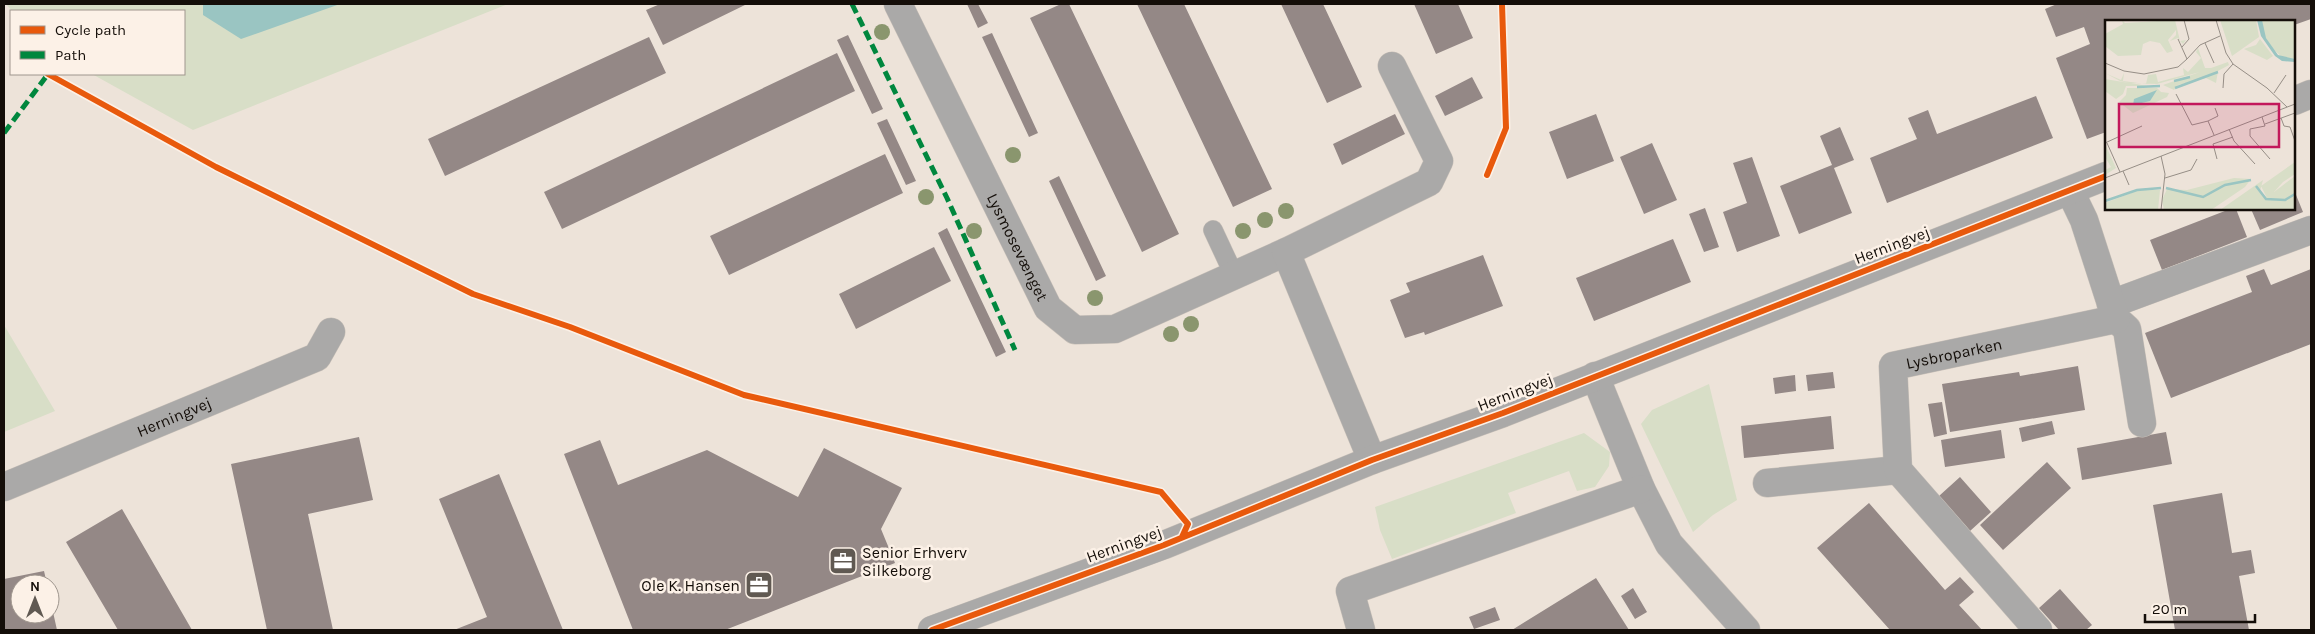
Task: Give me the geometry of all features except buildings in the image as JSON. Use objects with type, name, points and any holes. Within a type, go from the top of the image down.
[{"type":"street","name":"Lysmosevænget","points":[[898,4],[1048,308],[1075,330],[1114,329],[1286,252],[1429,182],[1439,161],[1392,66]]},
{"type":"street","points":[[2295,100],[2311,94]]},
{"type":"street","name":"Herningvej","points":[[932,630],[1164,545],[1372,460],[1595,376],[2105,176]]},
{"type":"street","points":[[2070,191],[2084,220],[2114,312],[2127,328],[2142,422]]},
{"type":"street","name":"Lysbroparken","points":[[1898,470],[1892,366],[2114,312],[2311,230]]},
{"type":"street","points":[[1286,252],[1372,460]]},
{"type":"street","name":"Herningvej","points":[[4,487],[317,357],[331,332]]},
{"type":"street","points":[[1595,376],[1641,489],[1669,544],[1746,630]]},
{"type":"street","points":[[1767,483],[1898,470],[2038,630]]},
{"type":"street","points":[[1361,630],[1350,591],[1641,489]]},
{"type":"lane","points":[[1213,230],[1234,275]]},
{"type":"green space","points":[[6,4],[508,4],[193,130],[94,75],[185,75],[185,10],[11,10]]},
{"type":"green space","points":[[4,325],[55,411],[4,432]]},
{"type":"green space","points":[[1709,384],[1737,500],[1713,515],[1693,532],[1641,424],[1652,410]]},
{"type":"green space","points":[[1584,433],[1610,452],[1609,466],[1595,487],[1577,491],[1569,471],[1508,493],[1516,513],[1392,559],[1380,530],[1375,507]]},
{"type":"water","points":[[203,4],[340,4],[241,39],[203,15]]},
{"type":"marked path","points":[[852,4],[947,198],[1015,350]]},
{"type":"marked path","points":[[4,133],[47,75]]},
{"type":"cycle path","points":[[1487,175],[1506,128],[1502,4]]},
{"type":"cycle path","points":[[50,75],[216,167],[473,294],[570,327],[744,395],[1161,492],[1188,524],[1182,537]]},
{"type":"cycle path","points":[[932,630],[1164,545],[1372,460],[1503,413],[2105,176]]},
{"type":"place","name":"Senior Erhverv Silkeborg","points":[[843,561]]},
{"type":"place","name":"Ole K. Hansen","points":[[759,585]]}]
